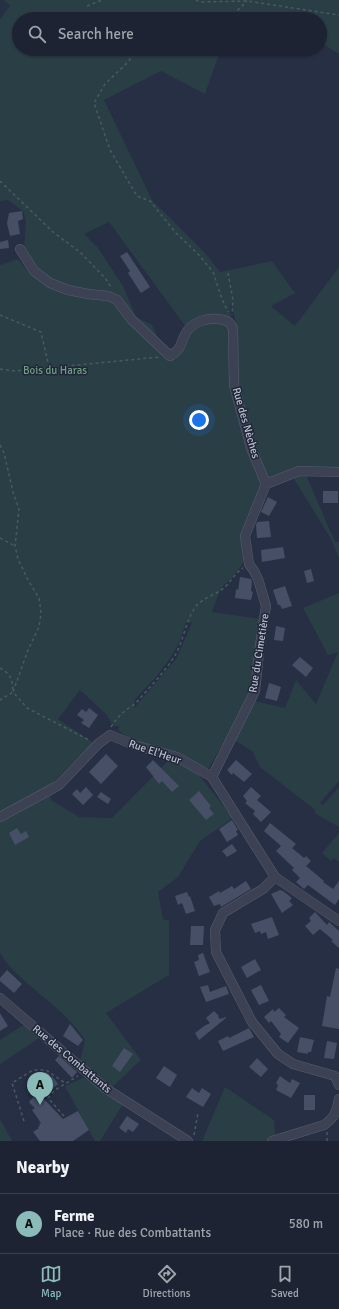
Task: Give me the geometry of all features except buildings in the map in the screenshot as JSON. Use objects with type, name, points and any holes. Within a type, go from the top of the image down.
[{"type":"street","points":[[20,248],[34,271],[50,283],[68,290],[108,296],[117,300],[131,319],[170,356],[180,349],[187,330],[200,322],[210,318],[227,320],[232,319]]},
{"type":"street","name":"Rue des Nèches","points":[[232,319],[234,385],[251,448],[266,484]]},
{"type":"street","points":[[266,484],[299,471],[339,472]]},
{"type":"street","name":"Rue du Cimetière","points":[[212,777],[255,691],[266,606],[262,588],[256,575],[248,564],[245,536],[266,484]]},
{"type":"street","points":[[0,817],[60,786],[98,744],[110,735]]},
{"type":"street","name":"Rue El'Heur","points":[[110,735],[134,745],[177,758],[212,777],[275,877],[339,921]]},
{"type":"street","points":[[275,877],[262,889],[223,913],[215,930],[216,952],[252,1022],[278,1054],[293,1064],[337,1073],[339,1085]]},
{"type":"street","name":"Rue des Combattants","points":[[0,998],[105,1088],[188,1141]]},
{"type":"street","points":[[272,1141],[324,1125],[332,1120],[336,1113],[339,1099]]},
{"type":"path","points":[[87,6],[102,0]]},
{"type":"path","points":[[196,0],[199,2],[247,1],[319,12]]},
{"type":"path","points":[[236,12],[247,1]]},
{"type":"path","points":[[327,13],[339,15]]},
{"type":"path","points":[[132,56],[105,84],[94,103],[110,150],[137,196],[150,201],[176,233],[198,254],[213,272],[225,306],[232,319]]},
{"type":"path","points":[[0,181],[53,232],[81,252],[105,278],[117,300]]},
{"type":"path","points":[[228,273],[233,300],[232,319]]},
{"type":"path","points":[[0,315],[41,332],[49,368]]},
{"type":"path","points":[[0,369],[15,371],[170,356]]},
{"type":"path","points":[[0,445],[4,453],[13,492],[20,509],[15,546],[18,559],[39,598],[41,613],[39,627],[28,650],[13,692],[0,700]]},
{"type":"path","points":[[0,538],[15,546]]},
{"type":"path","points":[[110,735],[110,728],[119,716],[126,709],[135,704],[174,656],[184,637],[190,617],[197,605],[208,596],[219,592],[232,580],[239,570],[248,564]]},
{"type":"path","points":[[0,668],[8,673],[12,680],[13,692],[26,708],[98,744]]},
{"type":"path","points":[[24,1120],[12,1083],[33,1070],[46,1070],[65,1083]]},
{"type":"path","points":[[64,1116],[48,1098],[55,1090],[65,1083],[86,1072]]},
{"type":"path","points":[[193,1141],[198,1113]]},
{"type":"green space","name":"Bois du Haras","points":[[4,0],[339,0],[339,54],[327,46],[327,12],[12,12],[12,56],[219,56],[205,94],[161,71],[104,100],[152,200],[205,253],[220,272],[272,261],[295,293],[271,306],[295,326],[339,267],[339,470],[300,470],[270,481],[258,461],[244,413],[237,371],[235,319],[230,304],[231,320],[207,318],[191,323],[186,327],[109,222],[84,234],[98,248],[123,286],[136,317],[152,325],[163,350],[185,344],[192,331],[201,325],[215,323],[229,326],[231,330],[231,389],[248,449],[262,486],[250,513],[244,532],[242,551],[244,561],[232,578],[221,588],[212,612],[261,619],[253,689],[208,769],[190,759],[129,739],[118,730],[119,726],[113,726],[107,715],[80,690],[58,719],[95,744],[85,750],[49,787],[51,800],[79,817],[112,818],[169,760],[188,766],[198,774],[233,818],[200,841],[178,877],[158,892],[163,919],[169,921],[169,975],[106,1013],[141,1060],[110,1089],[80,1062],[85,1040],[80,1033],[61,1013],[24,981],[0,953],[0,265],[18,259],[31,275],[59,290],[112,302],[109,294],[68,288],[48,280],[33,268],[24,253],[26,221],[23,211],[8,200],[0,201],[0,19],[10,6]],"holes":[[[186,622],[192,623],[176,659],[134,708],[135,699],[157,676],[171,657],[180,641]]]},
{"type":"green space","points":[[306,475],[335,542],[339,542],[339,558],[331,539],[293,477]]},
{"type":"green space","points":[[339,593],[339,781],[320,803],[323,805],[339,787],[339,827],[316,814],[314,809],[260,767],[253,752],[233,739],[254,701],[285,708],[296,680],[316,704],[338,652],[328,655],[303,608]]},
{"type":"green space","points":[[339,833],[339,862],[334,858],[331,861],[322,853]]},
{"type":"green space","points":[[27,1023],[42,1036],[0,1064],[0,1040]]},
{"type":"green space","points":[[89,1075],[123,1104],[100,1141],[95,1141],[65,1086]]},
{"type":"green space","points":[[225,1087],[274,1120],[275,1138],[265,1141],[202,1141]]},
{"type":"green space","points":[[0,1119],[12,1141],[0,1141]]},
{"type":"place","name":"Ferme","points":[[40,1105]]}]
